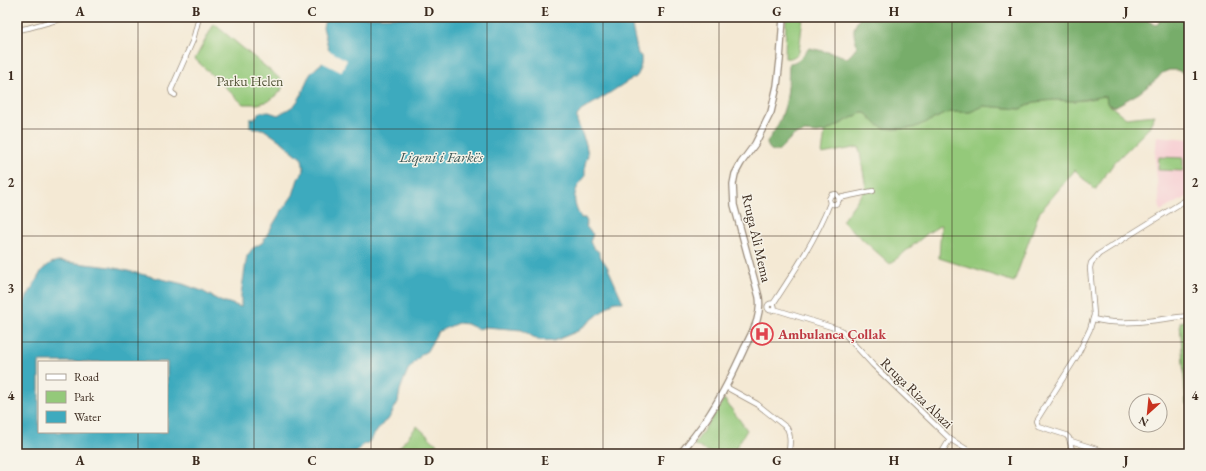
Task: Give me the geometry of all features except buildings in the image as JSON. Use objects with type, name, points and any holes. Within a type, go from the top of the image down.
[{"type":"street","points":[[17,30],[67,17]]},
{"type":"street","points":[[175,94],[172,93],[171,90],[193,40],[199,17]]},
{"type":"street","name":"Rruga Ali Mema","points":[[680,454],[711,413],[726,387],[758,319],[760,308],[759,297],[734,205],[733,184],[735,174],[741,163],[756,144],[771,112],[780,66],[783,17]]},
{"type":"street","points":[[839,198],[873,191]]},
{"type":"street","points":[[760,308],[768,307],[770,304],[774,306],[823,220],[830,203],[829,199],[831,195],[836,194],[839,198]]},
{"type":"street","points":[[830,203],[837,203],[839,198]]},
{"type":"street","points":[[1073,454],[1071,441],[1066,435],[1038,426],[1036,421],[1080,349],[1094,319],[1090,268],[1091,263],[1099,254],[1189,198]]},
{"type":"street","name":"Rruga Riza Abazi","points":[[774,306],[841,330],[873,365],[950,439],[941,454]]},
{"type":"street","points":[[1094,319],[1104,322],[1124,323],[1189,316]]},
{"type":"street","points":[[726,387],[756,404],[787,428],[790,438],[789,454]]},
{"type":"street","points":[[950,439],[974,454]]},
{"type":"street","points":[[1071,441],[1112,454]]},
{"type":"shaded area","points":[[1157,136],[1189,139],[1189,196],[1160,211],[1155,159]]},
{"type":"green space","points":[[786,17],[803,17],[799,52],[791,58],[785,58]]},
{"type":"green space","points":[[860,17],[1141,17],[1156,25],[1159,23],[1159,19],[1157,17],[1189,17],[1189,76],[1177,70],[1169,70],[1162,73],[1157,79],[1139,93],[1114,107],[1107,103],[1106,96],[1074,101],[1054,100],[1034,102],[1020,109],[984,106],[970,112],[950,112],[913,128],[893,129],[883,128],[876,124],[868,115],[861,113],[825,132],[805,132],[794,135],[778,151],[771,150],[767,142],[782,116],[785,106],[788,88],[789,63],[798,60],[809,48],[837,54],[847,58],[856,46],[854,29]]},
{"type":"green space","name":"Parku Helen","points":[[214,24],[284,82],[281,91],[269,101],[258,104],[243,104],[195,59]]},
{"type":"green space","points":[[1106,96],[1107,103],[1126,118],[1155,115],[1148,129],[1114,163],[1095,190],[1075,170],[1039,213],[1014,282],[939,258],[941,225],[928,233],[890,264],[842,221],[866,188],[859,147],[822,154],[825,132],[861,113],[868,115],[876,124],[893,129],[912,128],[950,112],[970,112],[984,106],[1020,109],[1034,102],[1054,100],[1086,100]]},
{"type":"green space","points":[[1159,157],[1183,158],[1183,171],[1158,170]]},
{"type":"green space","points":[[1189,320],[1189,405],[1186,404],[1180,322]]},
{"type":"green space","points":[[724,399],[747,430],[732,454],[713,454],[694,445]]},
{"type":"green space","points":[[417,426],[447,454],[394,454]]},
{"type":"water","name":"Liqeni i Farkës","points":[[326,17],[630,17],[638,54],[641,56],[640,70],[635,78],[581,111],[577,116],[577,121],[586,144],[588,155],[585,164],[585,177],[578,187],[575,197],[578,212],[581,218],[585,218],[587,222],[586,226],[593,234],[590,242],[599,252],[607,266],[623,302],[614,302],[578,331],[554,341],[538,340],[522,330],[486,327],[478,329],[467,324],[458,323],[439,331],[427,351],[422,354],[408,370],[400,390],[398,402],[388,420],[384,422],[368,443],[363,445],[355,454],[17,454],[17,327],[23,317],[23,304],[42,270],[51,263],[58,261],[111,267],[183,284],[202,291],[222,302],[241,307],[241,294],[247,256],[253,248],[262,243],[293,195],[298,179],[304,171],[302,159],[282,142],[263,129],[254,129],[250,127],[250,119],[254,119],[260,112],[269,112],[278,115],[290,108],[299,99],[311,74],[330,55],[323,27]]},
{"type":"pier","points":[[326,49],[347,60],[341,72],[321,62],[328,55]]},
{"type":"place","name":"Ambulanca Çollak","points":[[762,334]]}]
